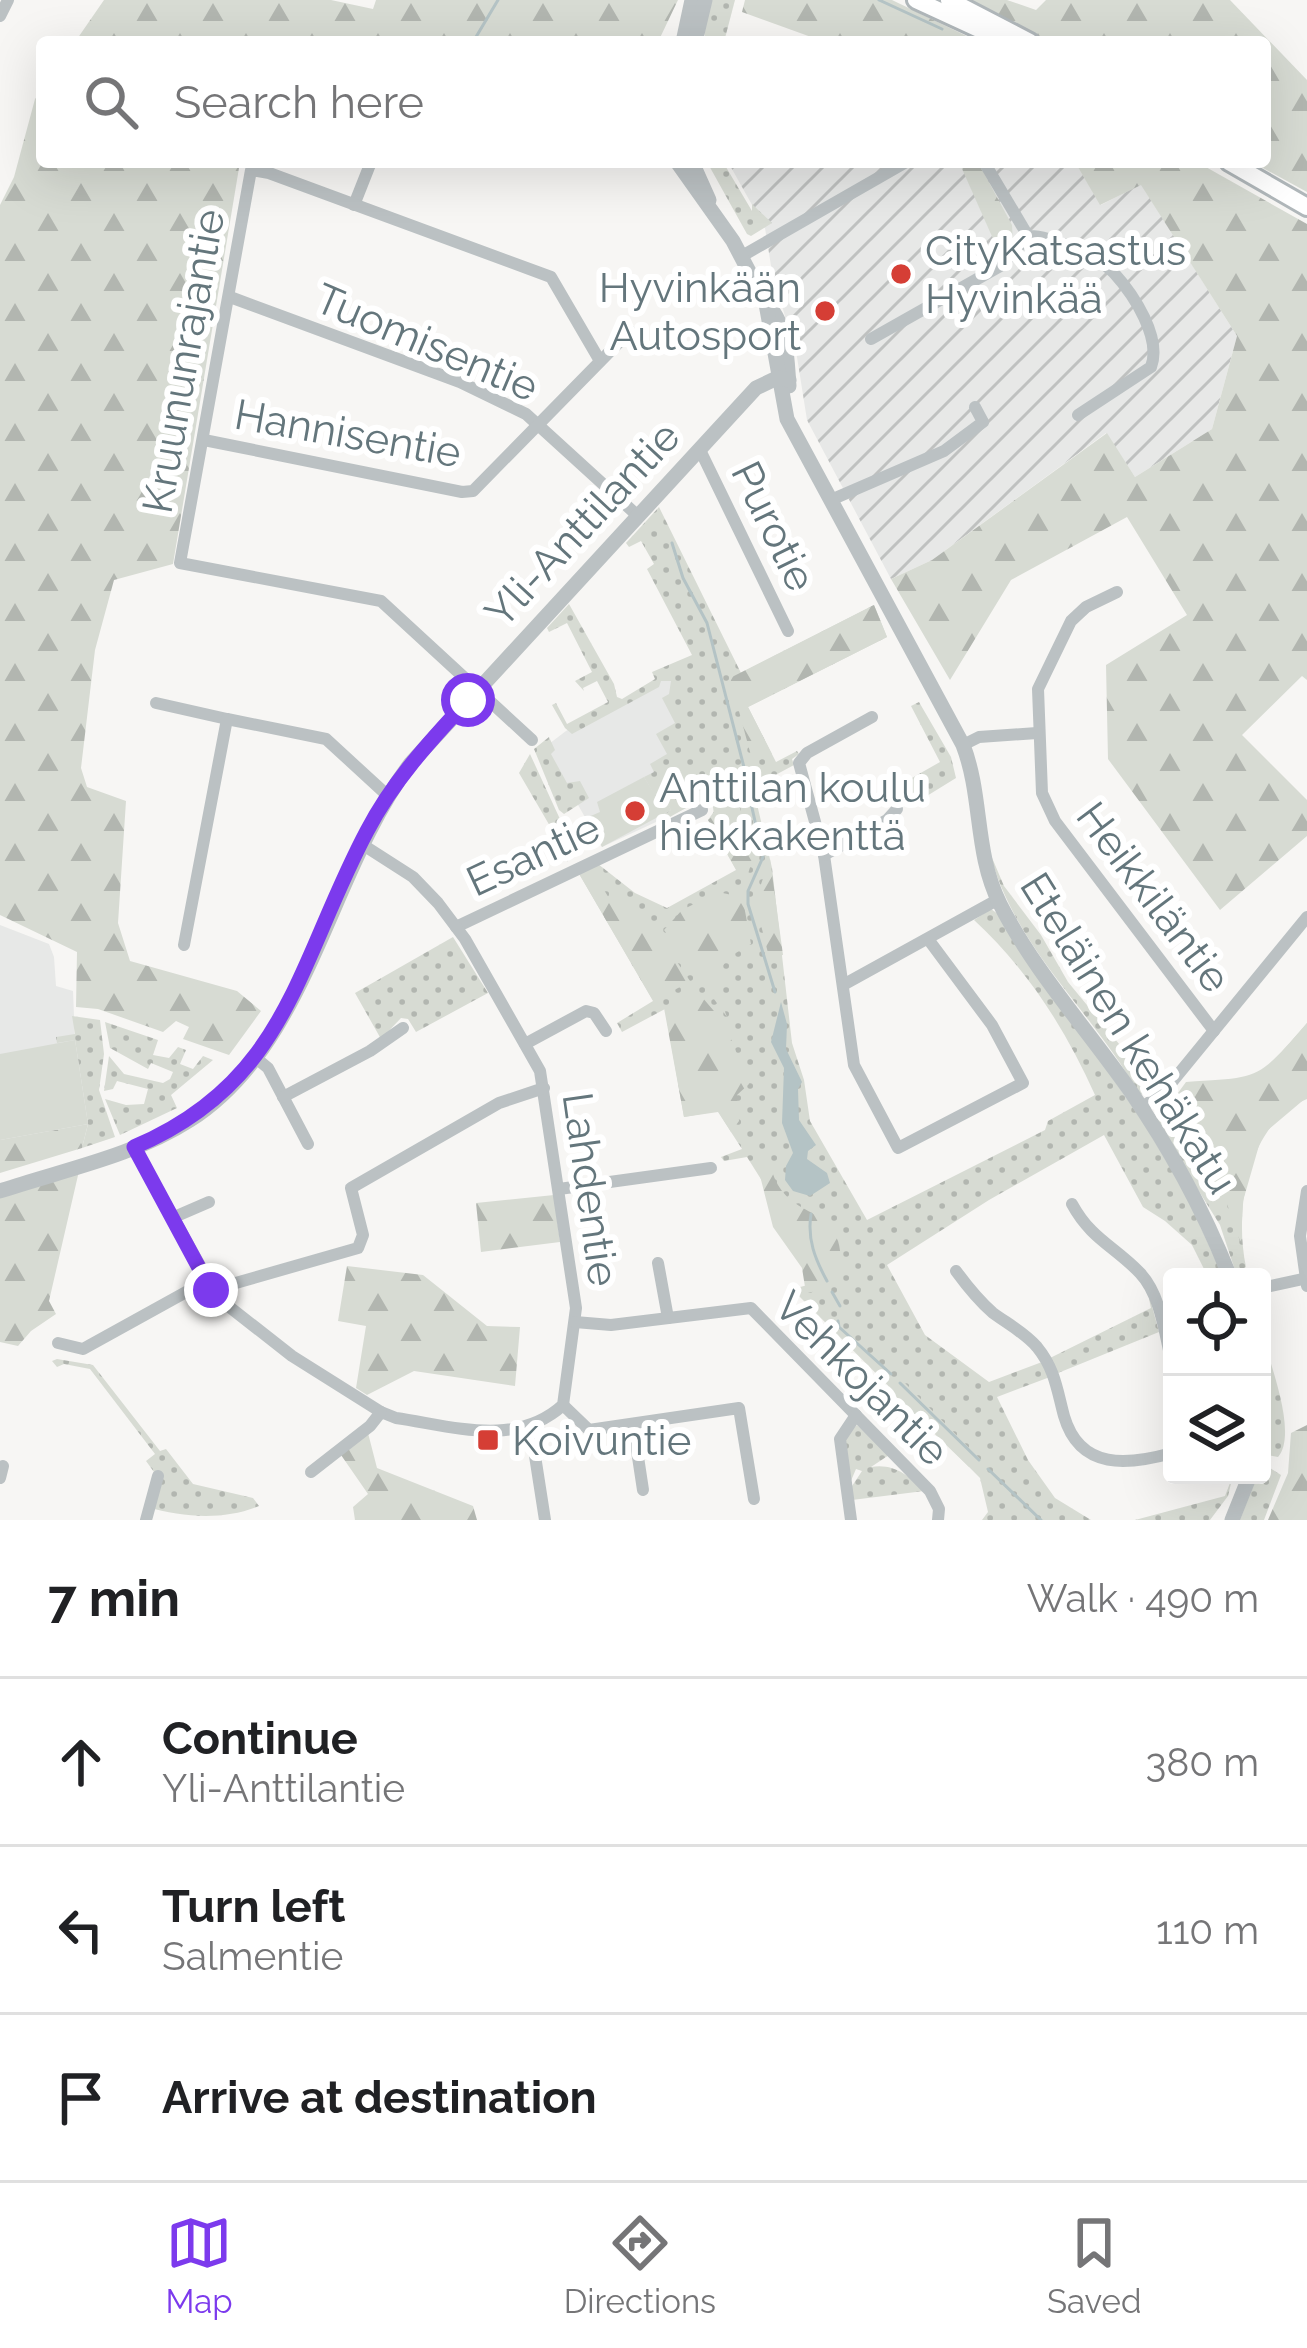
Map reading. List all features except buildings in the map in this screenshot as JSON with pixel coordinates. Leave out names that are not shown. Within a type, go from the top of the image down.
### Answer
[{"type":"main road","points":[[916,0],[994,36]]},
{"type":"main road","points":[[949,0],[1018,36]]},
{"type":"main road","points":[[1239,168],[1307,207]]},
{"type":"street","points":[[0,16],[8,0]]},
{"type":"street","points":[[684,36],[692,0]]},
{"type":"street","points":[[696,36],[705,0]]},
{"type":"street","points":[[369,168],[354,205],[551,277],[600,361]]},
{"type":"street","name":"Eteläinen kehäkatu","points":[[680,168],[712,208]]},
{"type":"street","name":"Eteläinen kehäkatu","points":[[695,168],[766,304],[787,419],[963,745],[977,788],[979,846],[998,900],[1187,1182],[1226,1268]]},
{"type":"street","points":[[742,256],[895,168]]},
{"type":"street","points":[[988,168],[1028,236]]},
{"type":"street","name":"Kruununrajantie","points":[[354,205],[250,170],[180,563],[380,601],[478,689]]},
{"type":"street","points":[[871,339],[1002,265],[1028,236],[1043,235],[1112,272],[1155,345],[1147,372],[1078,416]]},
{"type":"street","name":"Tuomisentie","points":[[230,298],[460,382],[539,423],[638,516]]},
{"type":"street","name":"Hannisentie","points":[[204,440],[462,492],[480,487],[631,331]]},
{"type":"street","name":"Yli-Anttilantie","points":[[0,1191],[134,1147],[203,1111],[256,1058],[286,1009],[360,843],[411,763],[760,384],[781,382]]},
{"type":"street","points":[[833,500],[944,452],[983,422],[975,406]]},
{"type":"street","name":"Purotie","points":[[700,450],[788,631]]},
{"type":"street","name":"Heikkiläntie","points":[[1117,592],[1086,607],[1071,621],[1037,689],[1042,793],[1047,810],[1214,1031]]},
{"type":"street","points":[[478,689],[532,740]]},
{"type":"street","points":[[156,704],[326,739],[387,795]]},
{"type":"street","points":[[872,717],[801,758],[824,855],[854,1065],[898,1148],[1023,1083],[992,1025],[928,939]]},
{"type":"street","points":[[184,945],[227,719]]},
{"type":"street","points":[[963,745],[980,737],[1036,734]]},
{"type":"street","points":[[824,855],[887,820],[897,809]]},
{"type":"street","name":"Esantie","points":[[457,927],[702,810]]},
{"type":"street","name":"Lahdentie","points":[[360,843],[412,877],[457,927],[525,1044],[544,1088],[575,1322],[564,1401]]},
{"type":"street","points":[[843,985],[998,900]]},
{"type":"street","points":[[1141,1108],[1163,1093],[1307,917]]},
{"type":"street","points":[[525,1044],[586,1011],[594,1012],[606,1031]]},
{"type":"street","points":[[283,1097],[403,1028]]},
{"type":"street","points":[[256,1058],[268,1068],[308,1144]]},
{"type":"street","points":[[58,1343],[83,1348],[208,1286],[358,1248],[362,1235],[351,1188],[499,1102],[544,1088]]},
{"type":"street","points":[[134,1147],[208,1286],[292,1356],[381,1412],[488,1432],[525,1427],[564,1401],[585,1429],[739,1408],[754,1499]]},
{"type":"street","points":[[560,1189],[711,1168]]},
{"type":"street","points":[[1271,1287],[1306,1281],[1300,1236],[1307,1191]]},
{"type":"street","points":[[172,1218],[209,1202]]},
{"type":"street","points":[[1072,1204],[1087,1230],[1147,1282],[1163,1326]]},
{"type":"street","points":[[658,1263],[668,1318]]},
{"type":"street","points":[[956,1271],[981,1302],[1024,1334],[1043,1356],[1059,1387],[1070,1430],[1082,1445],[1113,1462],[1163,1456]]},
{"type":"street","name":"Vehkojantie","points":[[575,1322],[610,1325],[751,1308],[930,1491],[939,1509],[938,1520]]},
{"type":"street","points":[[311,1472],[381,1412]]},
{"type":"street","points":[[851,1520],[840,1438],[856,1415]]},
{"type":"street","points":[[633,1424],[643,1490]]},
{"type":"street","points":[[525,1427],[533,1443],[544,1520]]},
{"type":"street","points":[[146,1520],[158,1476]]},
{"type":"street","points":[[1232,1520],[1246,1484]]},
{"type":"shaded area","points":[[731,168],[1079,168],[1101,205],[1141,184],[1237,336],[1212,429],[1135,477],[1106,433],[932,560],[891,579],[807,420],[797,357],[772,272],[765,228]]},
{"type":"shaded area","points":[[674,672],[736,785],[602,847],[545,747]]},
{"type":"shaded area","points":[[0,925],[49,944],[56,986],[73,991],[88,1124],[0,1140]]},
{"type":"shaded area","points":[[781,1002],[787,1024],[786,1049],[802,1082],[799,1120],[816,1145],[807,1159],[827,1173],[830,1183],[810,1196],[793,1191],[785,1180],[793,1153],[782,1123],[784,1068],[771,1042]]},
{"type":"green space","points":[[104,0],[331,0],[373,9],[376,0],[678,0],[661,36],[79,36]]},
{"type":"green space","points":[[710,0],[735,0],[726,36],[705,36]]},
{"type":"green space","points":[[745,0],[892,0],[967,36],[808,36],[742,12]]},
{"type":"green space","points":[[967,0],[1007,0],[1036,10],[1046,0],[1230,0],[1265,36],[1034,36]]},
{"type":"green space","points":[[1271,43],[1307,80],[1307,192],[1263,168],[1271,168]]},
{"type":"green space","points":[[35,99],[36,168],[239,168],[173,564],[114,580],[95,650],[81,768],[87,787],[126,801],[118,923],[130,961],[237,991],[261,1011],[229,1055],[183,1039],[189,1027],[176,1021],[163,1032],[98,1009],[76,1007],[77,952],[0,915],[0,205],[14,177]]},
{"type":"green space","points":[[710,168],[727,168],[752,211],[752,204],[772,223],[747,234]]},
{"type":"green space","points":[[962,168],[981,168],[1012,225],[1013,244],[1002,259]]},
{"type":"green space","points":[[1078,168],[1208,168],[1307,224],[1307,680],[1302,676],[1242,735],[1307,800],[1307,836],[1220,910],[1108,759],[1106,665],[1187,615],[1127,517],[1011,580],[950,680],[891,579],[932,560],[1107,433],[1135,477],[1212,429],[1237,336],[1141,185],[1100,205]]},
{"type":"green space","points":[[659,507],[741,673],[874,605],[887,637],[748,707],[776,762],[799,754],[792,759],[794,765],[753,787],[772,868],[792,1043],[810,1121],[867,1220],[1045,1130],[1048,1121],[1095,1095],[1043,1001],[974,920],[991,909],[1143,1122],[1186,1194],[1219,1268],[1204,1268],[1192,1245],[1143,1207],[1104,1135],[887,1265],[925,1335],[989,1382],[1042,1362],[1050,1377],[997,1397],[1028,1460],[1055,1498],[1091,1520],[982,1520],[988,1512],[980,1478],[792,1289],[816,1283],[807,1252],[747,1157],[724,1161],[721,1157],[742,1149],[718,1112],[684,1117],[665,1009],[622,1032],[617,1023],[653,1001],[578,872],[598,864],[635,893],[667,908],[736,870],[708,820],[715,810],[704,789],[681,800],[686,808],[668,818],[664,814],[671,810],[663,796],[657,799],[644,777],[654,772],[650,764],[667,754],[656,734],[675,723],[662,698],[669,694],[671,681],[661,681],[659,687],[572,734],[552,705],[556,703],[567,724],[608,702],[597,681],[584,691],[575,681],[592,672],[567,623],[549,632],[547,628],[569,604],[617,697],[622,699],[655,679],[652,672],[692,655],[647,569],[654,564],[641,541],[629,547],[626,543]]},
{"type":"green space","points":[[874,605],[887,637],[748,707],[772,754],[753,763],[730,678]]},
{"type":"green space","points":[[919,702],[951,757],[956,778],[909,807],[889,791],[940,762],[911,706]]},
{"type":"green space","points":[[549,737],[555,750],[551,754],[567,783],[580,781],[589,798],[564,814],[534,749]]},
{"type":"green space","points":[[530,754],[571,843],[567,862],[519,773]]},
{"type":"green space","name":"Anttilan koulu hiekkakenttä","points":[[644,777],[671,810],[602,847],[586,818],[600,812],[597,802]]},
{"type":"green space","points":[[736,795],[754,854],[748,874],[737,871],[708,820],[714,815],[713,807]]},
{"type":"green space","points":[[990,853],[1004,886],[1041,935],[1068,982],[1157,1090],[1151,1095],[1139,1094],[1036,949],[1001,887]]},
{"type":"green space","points":[[770,859],[783,955],[769,957],[755,901]]},
{"type":"green space","points":[[590,867],[612,903],[622,903],[656,931],[690,981],[654,1002],[578,872]]},
{"type":"green space","points":[[741,889],[751,944],[729,959],[720,973],[727,1017],[664,930],[682,910],[718,892],[732,895]]},
{"type":"green space","points":[[453,937],[488,993],[416,1032],[408,1019],[401,1018],[381,1039],[355,993]]},
{"type":"green space","points":[[696,990],[725,1024],[749,1084],[737,1095],[739,1121],[731,1132],[718,1111],[684,1117],[664,1008]]},
{"type":"green space","points":[[72,1016],[100,1020],[104,1054],[99,1090],[115,1137],[82,1148],[88,1124],[75,1040],[57,1043],[56,1037],[75,1034]]},
{"type":"green space","points":[[105,1022],[158,1040],[153,1055],[169,1058],[178,1047],[186,1050],[180,1064],[193,1069],[203,1056],[213,1060],[171,1095],[177,1108],[120,1135],[105,1099],[144,1104],[148,1089],[117,1081],[113,1089],[104,1091],[109,1056],[124,1074],[163,1083],[173,1072],[151,1063],[148,1069],[110,1048]]},
{"type":"green space","points":[[1307,1023],[1307,1099],[1270,1127],[1258,1148],[1244,1195],[1246,1267],[1234,1268],[1220,1225],[1152,1116],[1170,1107],[1187,1126],[1269,1067]]},
{"type":"green space","points":[[1307,1023],[1307,1097],[1262,1135],[1243,1201],[1241,1244],[1205,1141],[1175,1097],[1186,1082],[1256,1072]]},
{"type":"green space","points":[[75,1040],[88,1124],[0,1140],[0,1054]]},
{"type":"green space","points":[[88,1124],[82,1148],[0,1173],[0,1140]]},
{"type":"green space","points":[[757,1164],[770,1164],[784,1193],[831,1229],[839,1246],[840,1280],[806,1293],[802,1268],[773,1227]]},
{"type":"green space","points":[[79,1171],[49,1301],[56,1314],[18,1346],[0,1342],[0,1197]]},
{"type":"green space","points":[[554,1195],[560,1242],[481,1252],[476,1203]]},
{"type":"green space","points":[[347,1266],[423,1275],[487,1326],[520,1327],[515,1386],[414,1371],[367,1395],[356,1388],[366,1326],[338,1321]]},
{"type":"green space","points":[[1149,1299],[1159,1332],[1058,1373],[1050,1358],[1151,1308]]},
{"type":"green space","points":[[52,1361],[93,1365],[160,1451],[166,1449],[193,1484],[253,1498],[259,1506],[204,1516],[147,1507],[154,1472],[146,1461],[155,1454],[90,1369],[57,1367]]},
{"type":"green space","points":[[1271,1364],[1284,1416],[1278,1457],[1271,1456]]},
{"type":"green space","points":[[903,1381],[981,1460],[969,1467],[886,1387]]},
{"type":"green space","points":[[857,1425],[889,1455],[871,1467],[900,1472],[924,1491],[852,1500],[850,1489],[862,1471],[856,1469],[850,1483],[845,1435]]},
{"type":"green space","points":[[1307,1425],[1307,1520],[1268,1520],[1288,1473],[1291,1433]]},
{"type":"green space","points":[[368,1433],[377,1468],[473,1506],[477,1520],[355,1520],[353,1507],[368,1494],[341,1455]]},
{"type":"green space","points":[[1271,1469],[1281,1475],[1264,1520],[1239,1520],[1253,1484],[1271,1484]]},
{"type":"green space","points":[[1231,1484],[1228,1496],[1210,1520],[1135,1520],[1225,1496]]},
{"type":"waterway","points":[[477,36],[498,0]]},
{"type":"waterway","points":[[879,0],[942,29]]},
{"type":"waterway","points":[[672,543],[683,578],[707,623],[747,779]]},
{"type":"waterway","points":[[748,790],[763,857],[748,891],[748,904],[775,992]]},
{"type":"waterway","points":[[811,1214],[813,1249],[827,1281]]},
{"type":"waterway","points":[[832,1292],[840,1306]]},
{"type":"waterway","points":[[838,1321],[891,1374]]},
{"type":"waterway","points":[[900,1383],[979,1460]]},
{"type":"waterway","points":[[988,1469],[1041,1520]]},
{"type":"place","name":"CityKatsastus Hyvinkää","points":[[901,274]]},
{"type":"place","name":"Hyvinkään Autosport","points":[[825,311]]},
{"type":"place","name":"Anttilan koulu hiekkakenttä","points":[[635,811]]},
{"type":"place","name":"Koivuntie","points":[[488,1440]]},
{"type":"route","points":[[211,1290],[134,1147],[203,1111],[256,1058],[286,1009],[378,810],[411,763],[468,700]]}]
